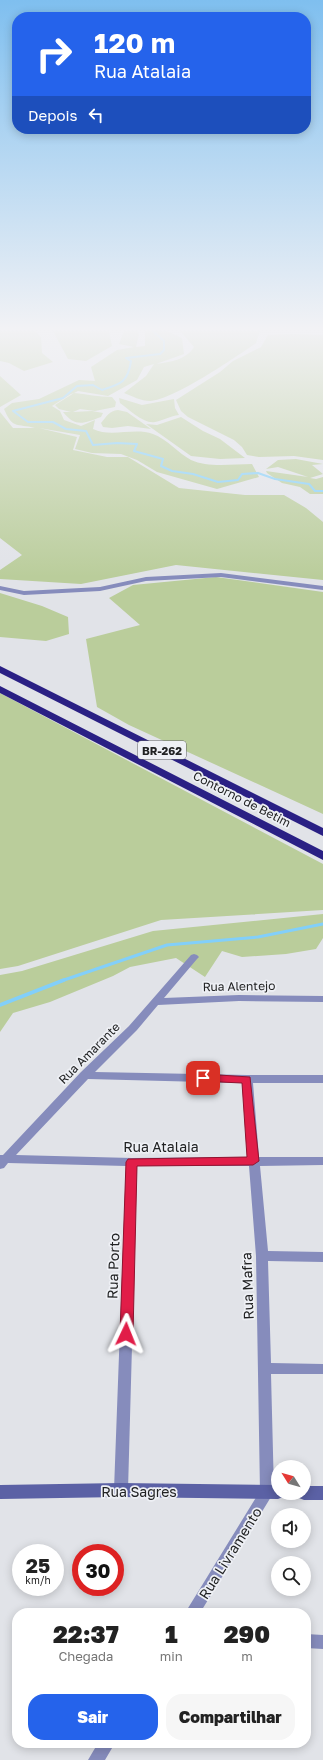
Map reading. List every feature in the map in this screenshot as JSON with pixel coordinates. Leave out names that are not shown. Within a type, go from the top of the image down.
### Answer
[{"type":"highway","name":"Contorno de Betim","points":[[0,669],[323,833]]},
{"type":"highway","name":"Contorno de Betim","points":[[0,689],[323,856]]},
{"type":"street","points":[[0,588],[24,592],[100,589],[146,579],[221,574],[323,588]]},
{"type":"street","name":"Rua Amarante","points":[[2,1161],[85,1075],[133,1028],[194,957]]},
{"type":"street","name":"Rua Alentejo","points":[[156,1002],[239,998],[323,999]]},
{"type":"street","points":[[85,1075],[247,1079],[323,1079]]},
{"type":"street","name":"Rua Mafra","points":[[247,1079],[262,1256],[264,1368],[271,1476]]},
{"type":"street","points":[[0,1174],[2,1161]]},
{"type":"street","name":"Rua Atalaia","points":[[2,1161],[323,1161]]},
{"type":"street","name":"Rua Porto","points":[[121,1490],[132,1162]]},
{"type":"street","points":[[262,1256],[323,1257]]},
{"type":"street","points":[[264,1368],[323,1369]]},
{"type":"street","name":"Rua Sagres","points":[[0,1492],[121,1490],[271,1492]]},
{"type":"street","points":[[311,1493],[323,1493]]},
{"type":"street","name":"Rua Livramento","points":[[195,1608],[271,1494]]},
{"type":"street","points":[[311,1642],[323,1642]]},
{"type":"street","points":[[96,1760],[104,1748]]},
{"type":"green space","points":[[0,413],[13,428],[35,428],[13,423],[6,413],[61,413],[64,420],[81,426],[95,420],[93,429],[100,432],[146,432],[153,434],[163,439],[191,460],[205,464],[252,464],[259,477],[217,489],[157,472],[137,460],[121,454],[92,453],[75,449],[80,435],[39,428],[77,437],[73,450],[107,457],[128,457],[179,488],[245,495],[284,495],[306,508],[323,522],[323,580],[176,565],[81,584],[0,579],[0,570],[22,555],[0,538]]},
{"type":"green space","points":[[64,413],[103,413],[101,417],[80,423],[68,417]]},
{"type":"green space","points":[[110,413],[129,413],[151,429],[128,426],[112,428],[103,427],[101,423]]},
{"type":"green space","points":[[133,413],[178,413],[179,415],[155,422],[146,421]]},
{"type":"green space","points":[[183,413],[323,413],[323,460],[294,456],[259,457],[247,455],[242,447],[234,440],[188,417]]},
{"type":"green space","points":[[181,417],[203,431],[220,439],[245,458],[220,459],[191,456],[146,424],[157,425]]},
{"type":"green space","points":[[296,459],[323,464],[312,465],[323,474],[310,478],[316,479],[323,477],[323,494],[310,494],[300,487],[282,483],[266,471],[308,477],[278,467],[266,469],[278,460]]},
{"type":"green space","points":[[216,577],[323,592],[323,814],[129,725],[97,707],[86,639],[140,625],[109,598],[133,585]]},
{"type":"green space","points":[[0,593],[42,606],[68,617],[69,634],[46,641],[0,637]]},
{"type":"green space","points":[[0,693],[323,864],[323,910],[161,920],[18,966],[0,969]]},
{"type":"green space","points":[[323,914],[323,938],[316,949],[286,954],[242,957],[222,951],[205,977],[176,958],[130,967],[113,976],[50,1002],[13,1013],[0,1032],[0,975],[22,971],[153,931]]},
{"type":"waterway","points":[[16,413],[28,422],[53,422],[66,429],[86,431],[93,445],[117,443],[137,444],[134,451],[163,459],[161,466],[172,471],[193,474],[218,482],[238,480],[242,474],[258,473],[275,479],[309,484],[315,491],[323,491]]},
{"type":"waterway","points":[[61,981],[167,945],[258,937],[323,924]]},
{"type":"waterway","points":[[0,1005],[64,980]]},
{"type":"route","points":[[126,1334],[132,1162],[253,1161],[247,1079],[203,1078]]}]
